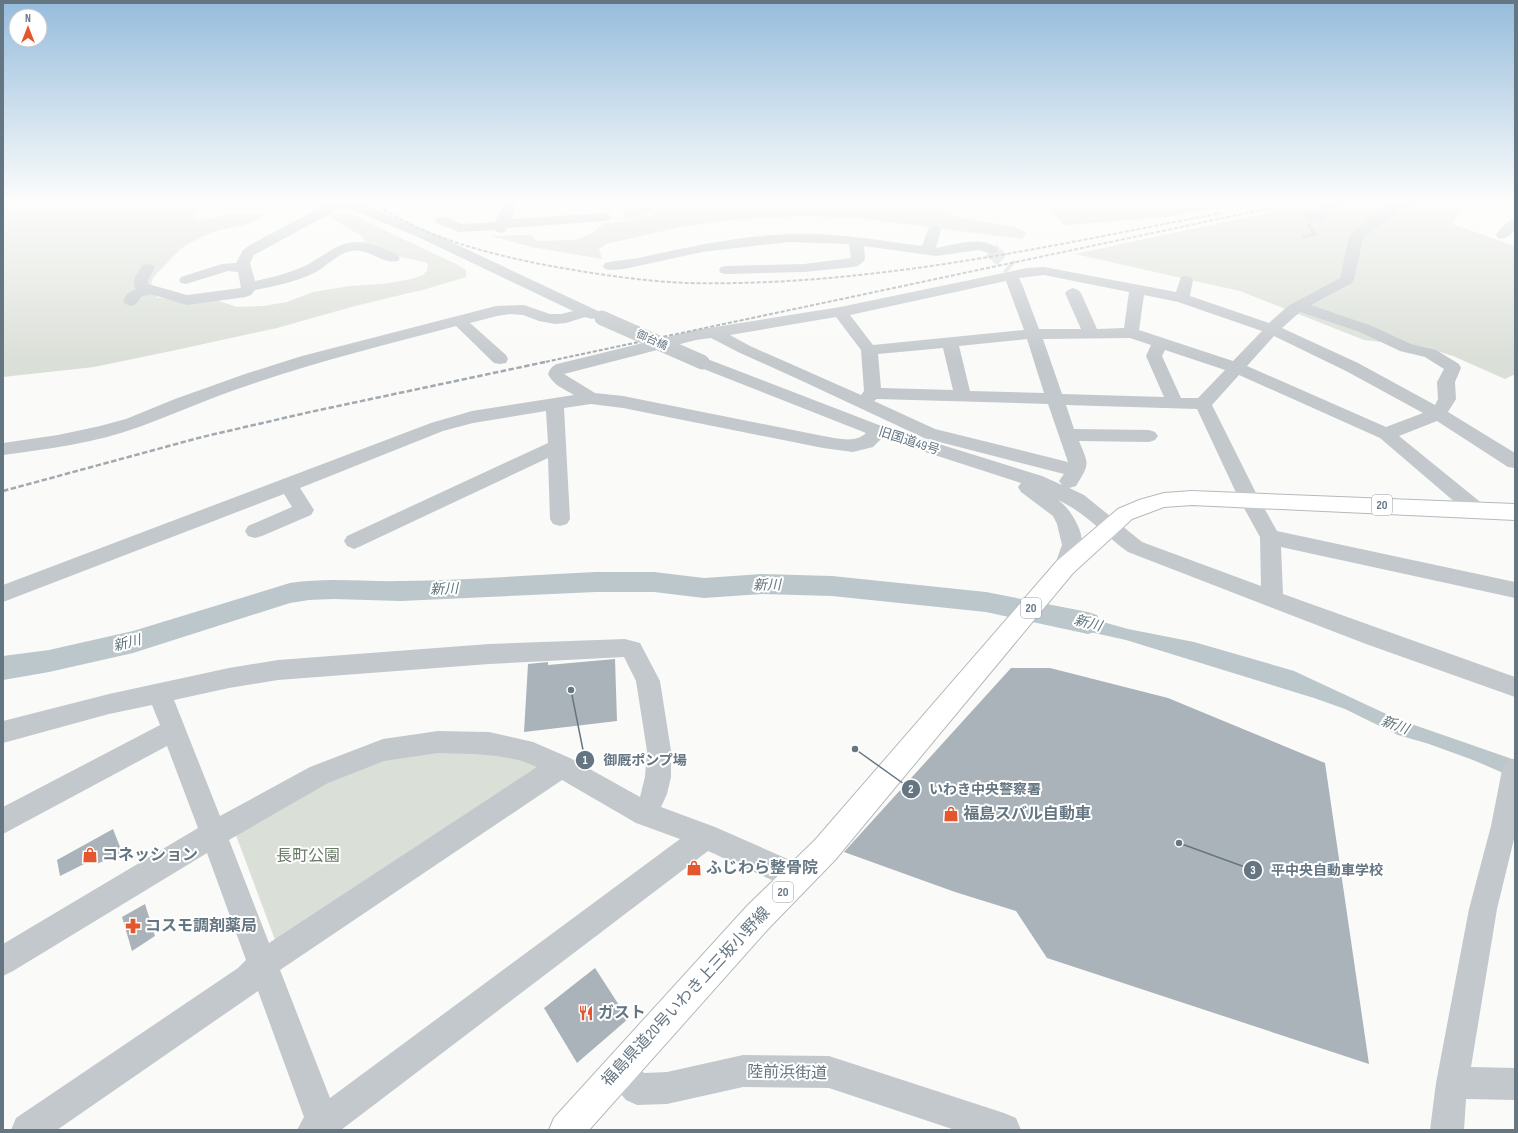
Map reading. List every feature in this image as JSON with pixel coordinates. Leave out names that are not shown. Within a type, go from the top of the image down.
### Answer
[{"type":"main road","name":"20","points":[[1065,567],[1125,514],[1146,505],[1164,500],[1192,498],[1249,499],[1515,512]]},
{"type":"main road","name":"福島県道20号いわき上三坂小野線","points":[[566,1130],[796,877],[825,850],[1065,567]]},
{"type":"street","points":[[186,280],[227,267],[246,256]]},
{"type":"street","points":[[148,268],[140,280],[141,286],[149,290],[187,300],[195,300],[246,292],[249,287],[273,276],[292,276],[304,266],[327,256]]},
{"type":"street","points":[[388,256],[393,258]]},
{"type":"street","points":[[470,256],[585,310]]},
{"type":"street","points":[[610,266],[624,265],[668,256]]},
{"type":"street","points":[[726,270],[798,269],[852,263],[858,260],[858,256]]},
{"type":"street","points":[[868,398],[963,396],[1203,404],[1272,329],[1293,309],[1347,280],[1352,256]]},
{"type":"street","points":[[243,259],[249,287]]},
{"type":"street","points":[[591,398],[558,378],[556,374],[558,370],[696,335],[840,312],[1013,273],[1044,271],[1182,298],[1272,329],[1352,367],[1438,414],[1515,462]]},
{"type":"street","points":[[1013,273],[1015,284],[1054,399],[1078,462],[1076,470],[1061,493]]},
{"type":"street","points":[[1182,298],[1186,280]]},
{"type":"street","points":[[1131,333],[1137,288]]},
{"type":"street","points":[[131,301],[132,297],[136,294],[149,290]]},
{"type":"street","points":[[1073,293],[1091,333]]},
{"type":"street","points":[[1298,306],[1366,330],[1406,348],[1430,353],[1452,368],[1446,382],[1447,399],[1438,414],[1386,434]]},
{"type":"street","points":[[3,449],[65,440],[132,423],[181,403],[251,378],[308,360],[458,320],[510,309],[523,310],[545,318],[562,318],[576,315],[585,310]]},
{"type":"street","name":"御台橋","points":[[585,310],[702,362]]},
{"type":"street","points":[[840,312],[869,350],[868,398]]},
{"type":"street","points":[[458,320],[500,359]]},
{"type":"street","points":[[714,333],[744,349],[868,398],[930,434],[1076,470]]},
{"type":"street","points":[[869,350],[1033,334],[1131,333],[1236,368],[1386,434],[1477,510]]},
{"type":"street","points":[[950,342],[963,396]]},
{"type":"street","points":[[1160,343],[1154,356],[1175,403]]},
{"type":"street","name":"旧国道49号","points":[[702,362],[878,431],[1035,481],[1077,500],[1111,526],[1135,547],[1272,597],[1374,637],[1515,687]]},
{"type":"street","points":[[3,594],[437,427],[472,417],[591,398],[623,402],[792,436],[853,446],[867,443],[878,431]]},
{"type":"street","points":[[555,404],[560,519]]},
{"type":"street","points":[[1203,404],[1270,544],[1272,597]]},
{"type":"street","points":[[1067,435],[1149,436]]},
{"type":"street","points":[[354,540],[557,446]]},
{"type":"street","points":[[1001,470],[1033,490],[1060,511],[1067,524],[1072,545],[1065,567]]},
{"type":"street","points":[[255,531],[304,510],[288,485]]},
{"type":"street","points":[[1270,544],[1515,590]]},
{"type":"street","points":[[1270,544],[1387,577],[1486,597],[1515,605]]},
{"type":"street","points":[[3,732],[109,704],[229,678],[278,670],[489,654],[625,648],[632,650],[648,681],[659,751],[658,777],[654,794],[645,814]]},
{"type":"street","points":[[160,694],[263,964],[319,1127],[706,836]]},
{"type":"street","points":[[3,822],[173,730]]},
{"type":"street","points":[[3,961],[213,834],[319,775],[383,750],[438,742],[489,742],[533,753],[561,766],[645,814],[706,836],[796,877]]},
{"type":"street","points":[[28,1130],[249,979],[263,964],[561,766]]},
{"type":"street","points":[[1447,1130],[1452,1083],[1482,909],[1509,829],[1515,770]]},
{"type":"street","name":"陸前浜街道","points":[[620,1069],[637,1089],[667,1088],[743,1071],[829,1072],[1004,1130]]},
{"type":"street","points":[[1452,1083],[1515,1084]]},
{"type":"green space","points":[[3,256],[173,256],[153,279],[151,286],[152,290],[158,298],[219,301],[237,307],[263,306],[287,302],[313,292],[412,279],[423,275],[427,271],[428,264],[424,262],[397,256],[439,256],[466,270],[466,277],[277,328],[94,367],[3,377]]},
{"type":"green space","points":[[584,256],[601,256],[602,259]]},
{"type":"green space","points":[[1083,256],[1515,256],[1515,376],[1513,375],[1505,379],[1453,356],[1424,347],[1364,340],[1240,291]]},
{"type":"green space","name":"長町公園","points":[[452,751],[512,755],[539,767],[277,945],[234,830],[293,797],[379,759]]},
{"type":"water","points":[[1061,607],[1078,615],[1128,629],[1194,642],[1294,671],[1397,719],[1515,760],[1515,778],[1473,760],[1429,744],[1398,735],[1345,709],[1314,698],[1126,640],[1049,623]]},
{"type":"building","points":[[615,659],[617,721],[524,732],[528,664],[548,662],[548,665]]},
{"type":"building","points":[[1011,668],[1050,668],[1168,698],[1325,763],[1369,1064],[1047,958],[1016,911],[955,892],[844,852]]},
{"type":"building","name":"コネッション","points":[[113,829],[122,852],[97,864],[94,859],[60,876],[57,860]]},
{"type":"building","name":"コスモ調剤薬局","points":[[145,904],[155,936],[132,951],[122,917]]},
{"type":"building","name":"ガスト","points":[[595,968],[628,1019],[577,1063],[544,1008]]},
{"type":"waterway","name":"新川","points":[[3,668],[49,661],[133,642],[290,593],[309,590],[333,589],[401,591],[596,582],[654,582],[704,588],[762,584],[832,586],[986,602],[1088,623]]},
{"type":"tunnel","points":[[998,256],[1011,268]]},
{"type":"railway","points":[[505,256],[540,264],[595,273],[687,283],[755,283],[822,279],[889,272],[993,256]]},
{"type":"railway","points":[[540,363],[1045,256]]},
{"type":"railway","points":[[3,491],[202,437],[310,412],[545,362]]},
{"type":"place","name":"御厩ポンプ場","points":[[571,690]]},
{"type":"place","name":"いわき中央警察署","points":[[855,749]]},
{"type":"place","name":"福島スバル自動車","points":[[951,814]]},
{"type":"place","name":"平中央自動車学校","points":[[1179,843]]},
{"type":"place","name":"コネッション","points":[[90,855]]},
{"type":"place","name":"ふじわら整骨院","points":[[694,868]]},
{"type":"place","name":"コスモ調剤薬局","points":[[133,926]]},
{"type":"place","name":"ガスト","points":[[586,1013]]}]
